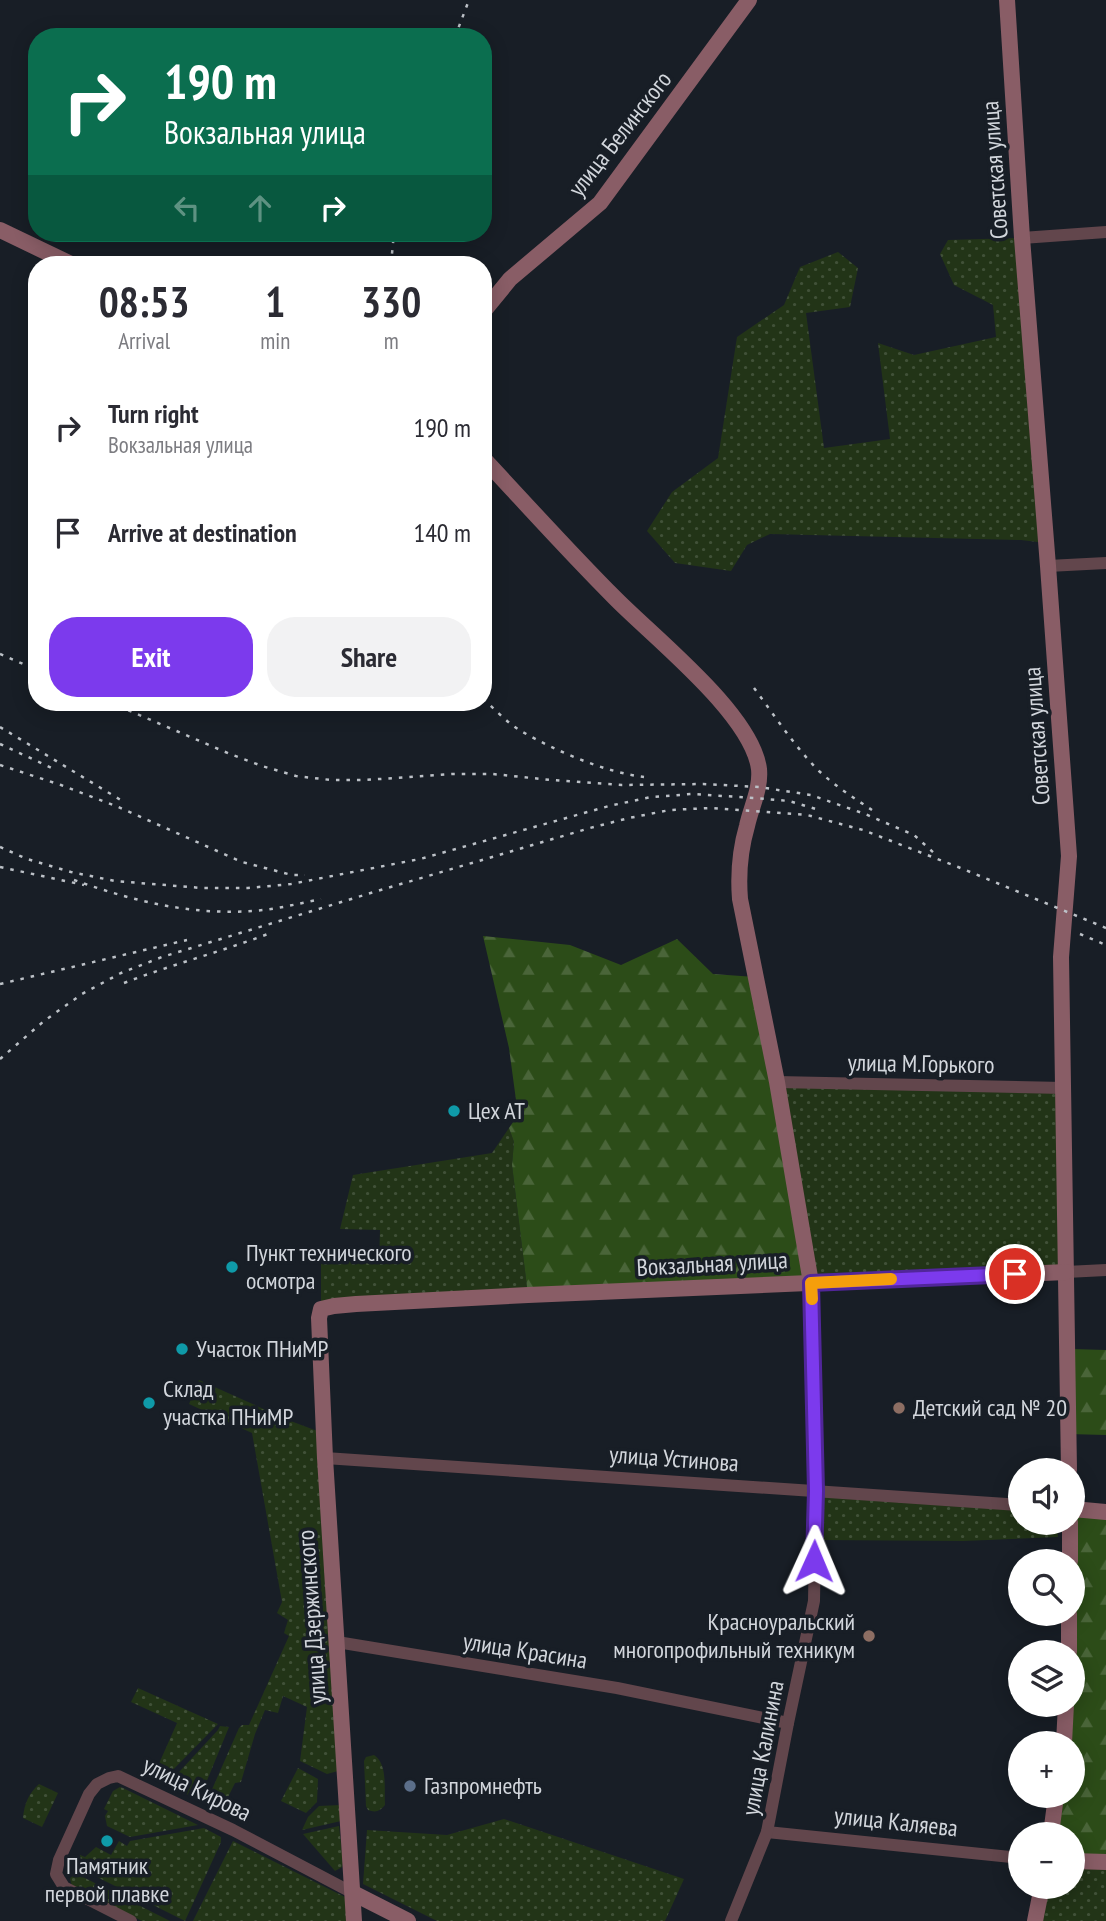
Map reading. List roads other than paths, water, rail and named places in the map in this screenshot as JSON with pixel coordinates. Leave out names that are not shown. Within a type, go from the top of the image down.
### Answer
[{"type":"street","name":"улица Белинского","points":[[492,301],[510,279],[600,203],[749,0]]},
{"type":"street","name":"Советская улица","points":[[1007,0],[1022,239],[1069,856],[1061,957],[1069,1458]]},
{"type":"street","points":[[0,230],[54,256]]},
{"type":"street","points":[[1022,239],[1106,232]]},
{"type":"street","points":[[492,468],[613,597],[709,688],[750,743],[759,770],[759,787],[746,829],[739,885],[777,1082],[811,1283]]},
{"type":"street","points":[[1048,566],[1106,563]]},
{"type":"street","name":"улица М.Горького","points":[[777,1082],[1064,1088]]},
{"type":"street","name":"Вокзальная улица","points":[[321,1310],[356,1304],[1106,1270]]},
{"type":"street","name":"улица Калинина","points":[[732,1921],[768,1832],[814,1601],[816,1491],[811,1283]]},
{"type":"street","name":"улица Дзержинского","points":[[321,1310],[319,1318],[325,1458],[354,1921]]},
{"type":"street","name":"улица Устинова","points":[[325,1458],[1008,1504]]},
{"type":"street","points":[[1085,1510],[1106,1512]]},
{"type":"street","name":"улица Красина","points":[[337,1642],[617,1688],[788,1723]]},
{"type":"street","name":"улица Кирова","points":[[131,1921],[64,1887],[56,1874],[59,1860],[89,1794],[97,1784],[118,1776],[233,1830],[408,1921]]},
{"type":"street","name":"улица Каляева","points":[[768,1832],[1008,1857]]},
{"type":"street","points":[[1085,1861],[1106,1862]]},
{"type":"street","points":[[1035,1921],[1039,1899]]},
{"type":"railway","points":[[458,28],[469,0]]},
{"type":"railway","points":[[392,256],[393,242]]},
{"type":"railway","points":[[0,654],[28,666]]},
{"type":"railway","points":[[754,688],[819,771],[872,810]]},
{"type":"railway","points":[[492,707],[516,728],[549,746],[597,766],[644,777]]},
{"type":"railway","points":[[130,711],[230,754],[296,776],[365,780],[493,774],[622,785],[703,784],[759,787],[811,795],[914,835],[934,853]]},
{"type":"railway","points":[[0,727],[124,802]]},
{"type":"railway","points":[[0,744],[54,769]]},
{"type":"railway","points":[[0,765],[116,806],[242,862],[292,875],[305,875]]},
{"type":"railway","points":[[0,847],[27,859],[115,881],[202,888],[248,888],[291,884],[420,859],[609,806],[651,797],[692,794],[755,798],[789,801],[819,810]]},
{"type":"railway","points":[[0,1059],[44,1021],[82,994],[121,973],[162,957],[590,828],[670,810],[711,808],[807,815],[863,830],[1106,928]]},
{"type":"railway","points":[[0,867],[84,885]]},
{"type":"railway","points":[[74,880],[143,901],[214,911],[263,910],[321,899]]},
{"type":"railway","points":[[124,983],[273,932]]},
{"type":"railway","points":[[1080,934],[1106,945]]},
{"type":"railway","points":[[0,984],[187,940]]},
{"type":"place","name":"Цех АТ","points":[[454,1111]]},
{"type":"place","name":"Пункт технического осмотра","points":[[232,1267]]},
{"type":"place","name":"Участок ПНиМР","points":[[182,1349]]},
{"type":"place","name":"Склад участка ПНиМР","points":[[149,1403]]},
{"type":"place","name":"Детский сад № 20","points":[[899,1408]]},
{"type":"place","name":"Красноуральский многопрофильный техникум","points":[[869,1636]]},
{"type":"place","name":"Газпромнефть","points":[[410,1786]]},
{"type":"place","name":"Памятник первой плавке","points":[[107,1841]]}]
